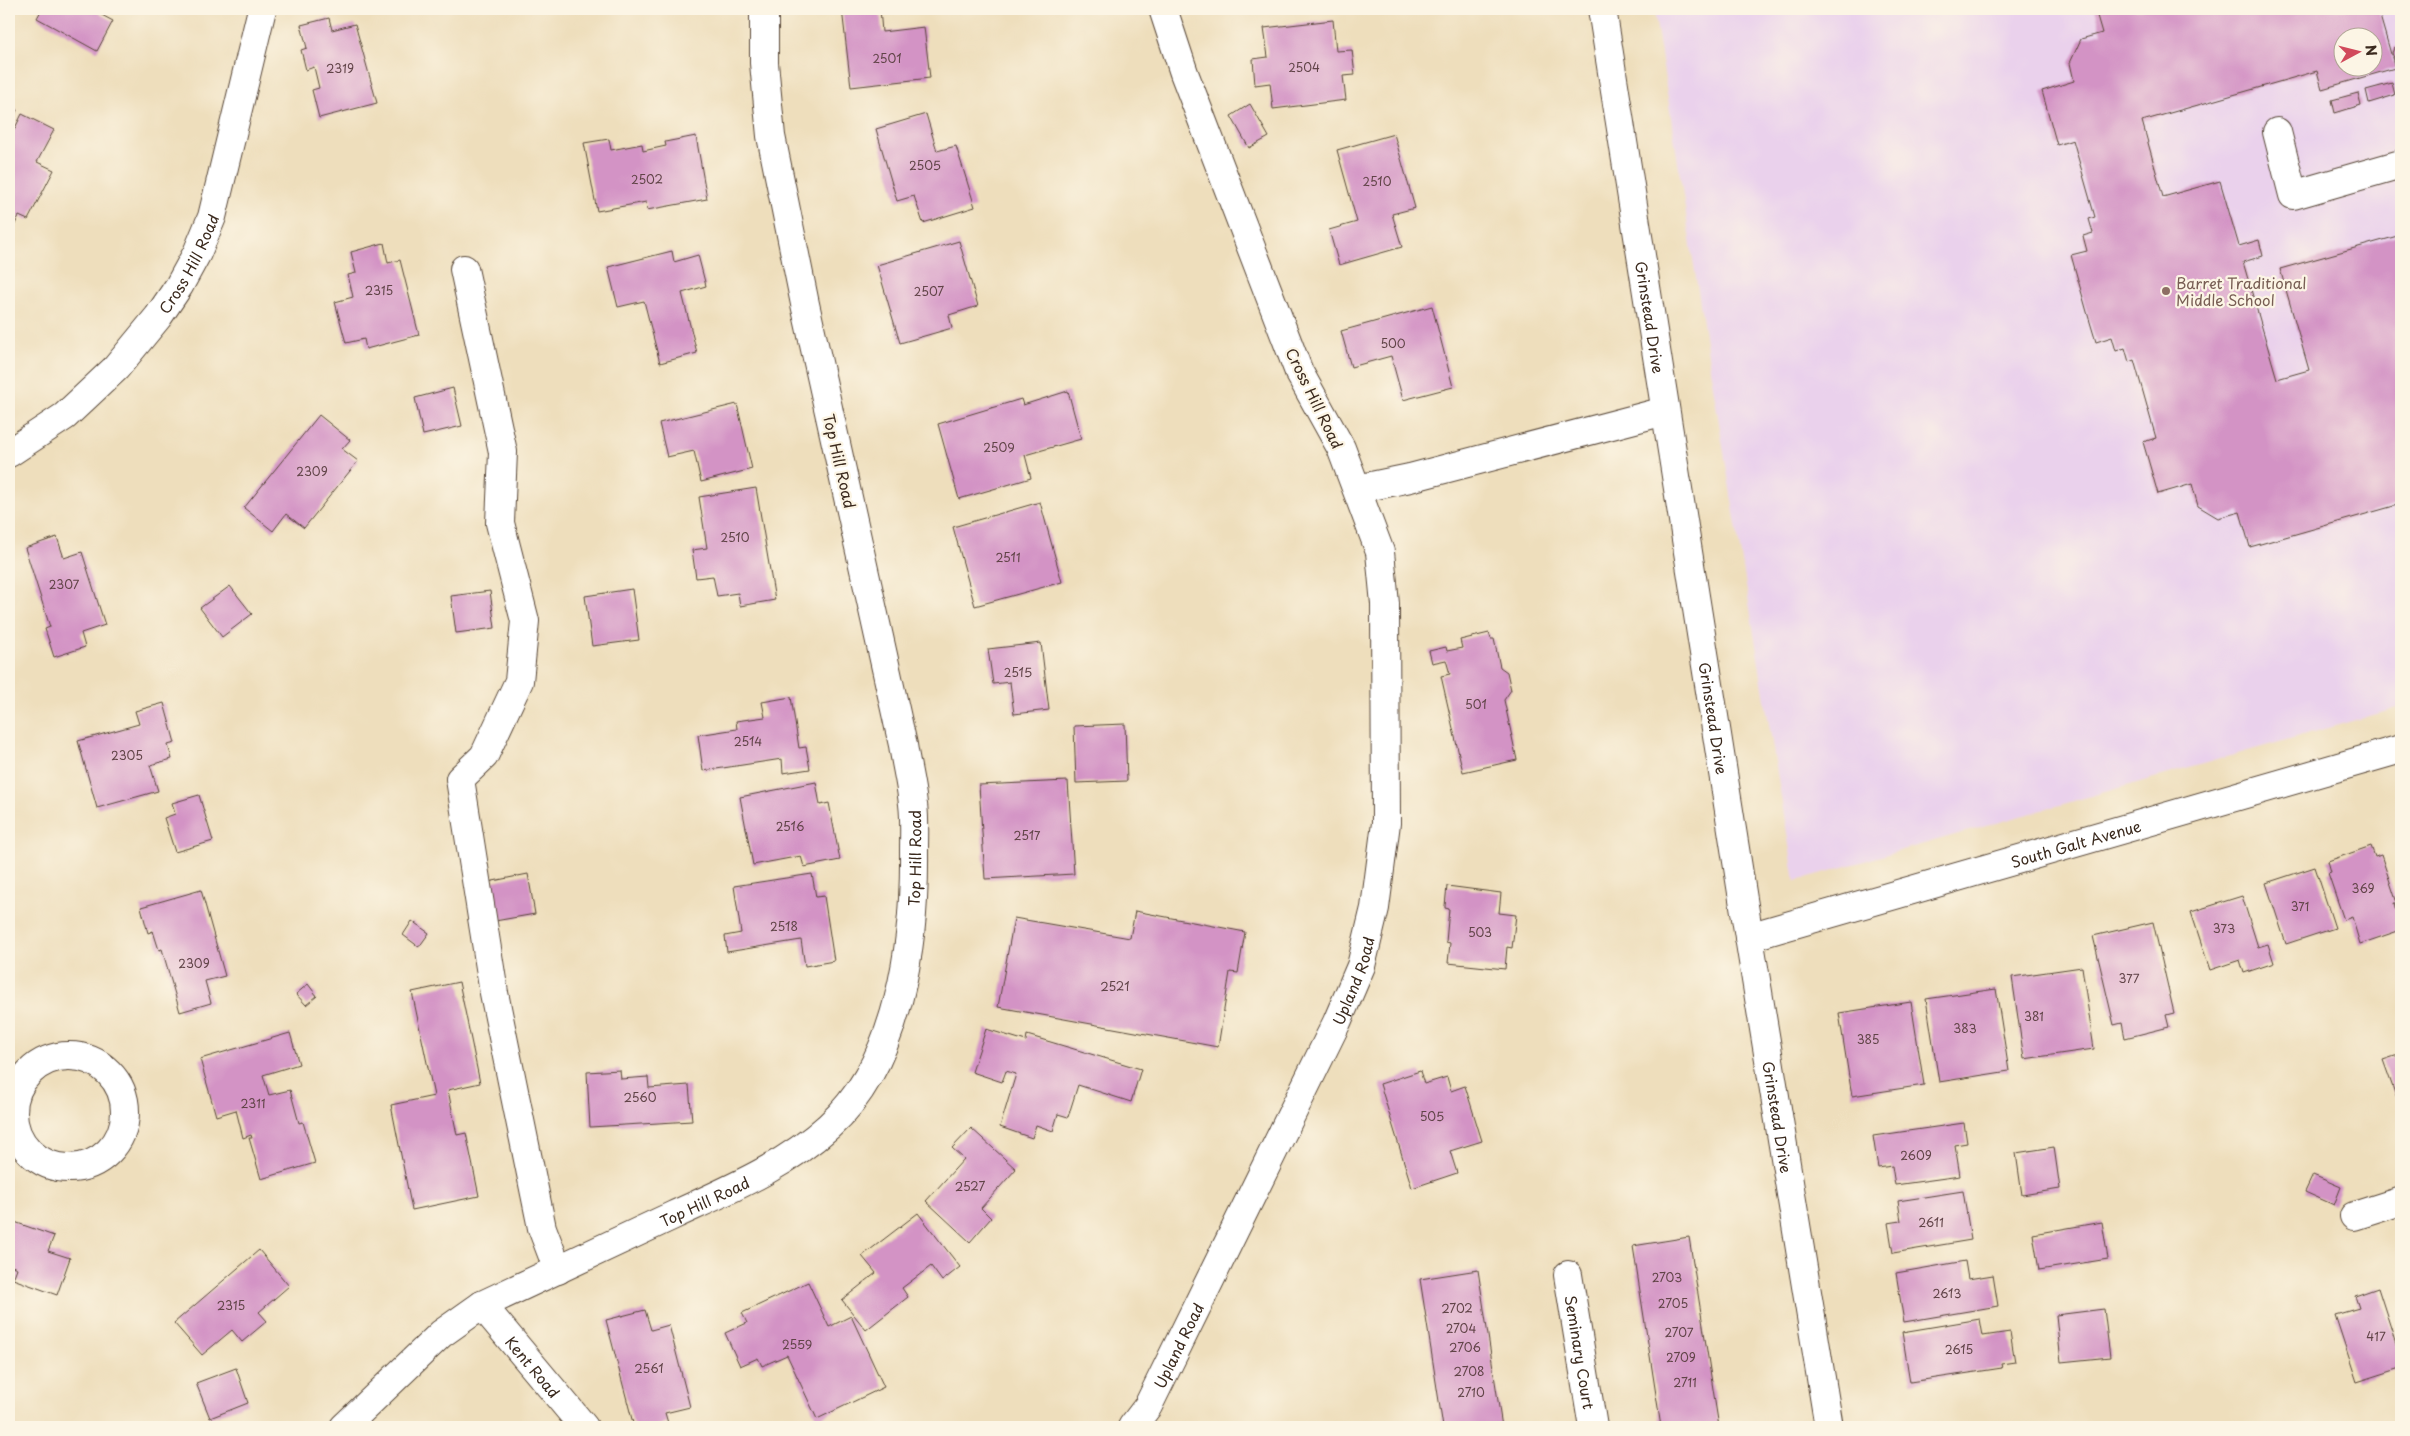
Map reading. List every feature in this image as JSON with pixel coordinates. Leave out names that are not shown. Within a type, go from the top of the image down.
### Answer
[{"type":"street","name":"Cross Hill Road","points":[[9,453],[65,416],[116,368],[158,317],[179,286],[197,253],[212,217],[262,9]]},
{"type":"street","name":"Top Hill Road","points":[[344,1427],[441,1334],[482,1305],[757,1176],[805,1147],[831,1125],[853,1099],[882,1047],[897,1006],[906,968],[914,900],[913,806],[903,745],[805,304],[771,136],[764,63],[764,9]]},
{"type":"street","name":"Cross Hill Road","points":[[1163,9],[1184,73],[1299,372],[1341,448],[1357,489]]},
{"type":"street","name":"Grinstead Drive","points":[[1602,9],[1829,1427]]},
{"type":"street","points":[[2276,132],[2293,195],[2401,164]]},
{"type":"street","points":[[464,269],[503,452],[500,523],[525,621],[520,681],[484,756],[460,779],[494,993],[542,1228],[558,1270]]},
{"type":"street","points":[[1357,489],[1410,478],[1665,411]]},
{"type":"street","name":"Upland Road","points":[[1132,1427],[1148,1406],[1337,1022],[1361,966],[1376,908],[1386,823],[1385,604],[1380,552],[1357,489]]},
{"type":"street","name":"South Galt Avenue","points":[[1749,936],[2401,749]]},
{"type":"street","points":[[69,1055],[88,1058],[104,1068],[117,1082],[124,1100],[125,1120],[119,1138],[107,1153],[92,1163],[66,1167],[41,1160],[28,1149],[18,1134],[14,1117],[15,1077],[50,1058],[69,1055]]},
{"type":"street","points":[[2354,1216],[2401,1201]]},
{"type":"street","name":"Seminary Court","points":[[1568,1275],[1593,1427]]},
{"type":"street","name":"Kent Road","points":[[482,1305],[584,1427]]},
{"type":"shaded area","points":[[1654,9],[2401,9],[2401,707],[1795,881],[1711,374]]},
{"type":"building","points":[[42,9],[101,9],[98,13],[113,21],[97,51],[37,18]]},
{"type":"building","points":[[842,9],[880,9],[882,32],[924,27],[930,78],[851,87]]},
{"type":"building","name":"Barret Traditional Middle School","points":[[2095,9],[2378,9],[2395,68],[2382,72],[2382,28],[2332,28],[2332,78],[2360,78],[2322,89],[2317,71],[2142,121],[2163,197],[2220,181],[2239,246],[2259,240],[2263,256],[2243,262],[2277,379],[2309,370],[2280,269],[2401,235],[2401,504],[2250,547],[2240,512],[2218,518],[2198,506],[2192,484],[2158,494],[2143,442],[2156,438],[2134,360],[2129,362],[2125,348],[2116,351],[2112,337],[2096,342],[2087,312],[2071,255],[2087,251],[2083,236],[2093,233],[2089,219],[2095,217],[2073,140],[2057,145],[2042,91],[2074,81],[2070,63],[2081,39],[2102,33]]},
{"type":"building","points":[[329,18],[332,30],[355,24],[377,103],[319,118],[312,90],[319,88],[314,67],[306,70],[301,50],[307,48],[301,25]]},
{"type":"building","points":[[1333,20],[1336,51],[1352,50],[1355,75],[1343,76],[1346,100],[1273,109],[1270,83],[1255,85],[1253,59],[1268,57],[1264,28]]},
{"type":"building","points":[[2401,45],[2400,61],[2394,58],[2392,53],[2394,48]]},
{"type":"building","points":[[2392,83],[2395,95],[2369,103],[2366,90]]},
{"type":"building","points":[[2358,93],[2361,105],[2335,113],[2332,100]]},
{"type":"building","points":[[1250,104],[1269,137],[1249,148],[1231,116]]},
{"type":"building","points":[[9,106],[17,110],[9,125]]},
{"type":"building","points":[[22,114],[54,130],[37,162],[54,170],[28,220],[19,216],[9,236],[9,140]]},
{"type":"building","points":[[926,114],[937,151],[956,146],[975,207],[923,223],[914,196],[897,201],[876,129]]},
{"type":"building","points":[[1394,134],[1415,208],[1392,214],[1402,247],[1339,265],[1329,230],[1357,222],[1337,150]]},
{"type":"building","points":[[696,136],[707,199],[647,210],[646,202],[597,211],[584,143],[609,139],[611,150],[642,144],[643,151],[666,146],[665,142]]},
{"type":"building","points":[[959,241],[978,306],[949,315],[952,328],[900,343],[877,265]]},
{"type":"building","points":[[384,243],[388,263],[400,260],[419,335],[366,349],[364,339],[346,343],[335,302],[353,297],[348,275],[356,273],[351,252]]},
{"type":"building","points":[[672,251],[674,262],[698,255],[706,286],[682,293],[697,353],[660,363],[644,301],[618,307],[608,267]]},
{"type":"building","points":[[1432,306],[1453,387],[1403,400],[1391,356],[1351,367],[1341,331]]},
{"type":"building","points":[[453,388],[462,426],[423,435],[415,398]]},
{"type":"building","points":[[1068,391],[1081,439],[1025,455],[1031,478],[959,499],[938,424],[1021,399],[1023,405]]},
{"type":"building","points":[[737,404],[752,469],[701,482],[694,451],[667,457],[659,423]]},
{"type":"building","points":[[319,415],[350,440],[342,449],[358,461],[304,528],[286,514],[273,531],[244,508]]},
{"type":"building","points":[[756,488],[775,600],[740,606],[738,593],[717,596],[713,576],[696,578],[692,550],[707,548],[699,497]]},
{"type":"building","points":[[1040,502],[1062,582],[975,606],[953,527]]},
{"type":"building","points":[[57,537],[64,558],[82,552],[105,625],[81,633],[85,647],[54,657],[45,629],[50,627],[25,548]]},
{"type":"building","points":[[230,586],[252,614],[222,637],[200,608]]},
{"type":"building","points":[[632,589],[639,640],[592,646],[585,596]]},
{"type":"building","points":[[490,591],[495,628],[456,633],[451,596]]},
{"type":"building","points":[[1489,633],[1491,639],[1494,639],[1500,667],[1507,672],[1511,690],[1504,700],[1517,760],[1463,772],[1441,676],[1450,674],[1446,660],[1432,663],[1429,651],[1446,647],[1447,651],[1462,648],[1460,640]]},
{"type":"building","points":[[1041,643],[1049,710],[1014,714],[1010,682],[993,684],[988,649]]},
{"type":"building","points":[[791,697],[799,748],[806,747],[810,769],[783,773],[782,759],[703,771],[698,735],[737,729],[736,721],[765,717],[762,702]]},
{"type":"building","points":[[164,703],[175,743],[168,745],[172,759],[150,765],[158,791],[97,808],[78,741],[139,724],[135,711]]},
{"type":"building","points":[[1125,724],[1127,781],[1076,783],[1074,726]]},
{"type":"building","points":[[1068,781],[1074,874],[985,879],[979,785]]},
{"type":"building","points":[[816,782],[820,805],[829,803],[840,860],[804,867],[801,856],[753,865],[740,797]]},
{"type":"building","points":[[199,795],[213,841],[175,852],[164,818],[175,814],[172,803]]},
{"type":"building","points":[[2371,846],[2375,857],[2381,855],[2397,903],[2394,903],[2401,930],[2360,944],[2352,917],[2344,920],[2328,873],[2331,872],[2328,861]]},
{"type":"building","points":[[2315,867],[2335,928],[2286,944],[2266,883]]},
{"type":"building","points":[[528,874],[535,914],[495,921],[488,882]]},
{"type":"building","points":[[812,874],[816,897],[824,896],[834,961],[805,966],[801,940],[727,952],[725,936],[741,933],[734,886]]},
{"type":"building","points":[[1447,886],[1501,893],[1499,913],[1516,915],[1512,948],[1507,947],[1505,969],[1448,963],[1450,943],[1446,942],[1449,909],[1445,908]]},
{"type":"building","points":[[201,890],[225,976],[205,981],[211,1003],[180,1012],[162,949],[159,950],[153,931],[148,933],[141,907]]},
{"type":"building","points":[[2242,896],[2258,947],[2268,944],[2274,963],[2244,973],[2240,960],[2210,970],[2191,912]]},
{"type":"building","points":[[1135,911],[1245,932],[1238,973],[1230,972],[1218,1047],[998,1007],[1014,918],[1130,938]]},
{"type":"building","points":[[412,921],[429,933],[419,947],[403,935]]},
{"type":"building","points":[[2153,922],[2174,1013],[2166,1015],[2169,1027],[2125,1038],[2122,1023],[2114,1025],[2093,936]]},
{"type":"building","points":[[2082,967],[2094,1049],[2024,1059],[2012,977]]},
{"type":"building","points":[[459,982],[480,1083],[448,1090],[457,1135],[466,1133],[479,1196],[412,1210],[391,1105],[434,1096],[412,992]]},
{"type":"building","points":[[308,984],[317,996],[306,1005],[296,994]]},
{"type":"building","points":[[1996,989],[2009,1071],[1939,1082],[1926,999]]},
{"type":"building","points":[[1911,1002],[1924,1085],[1852,1096],[1839,1013]]},
{"type":"building","points":[[986,1029],[1026,1041],[1027,1035],[1141,1069],[1131,1102],[1078,1085],[1068,1117],[1058,1114],[1053,1131],[1036,1125],[1032,1138],[1000,1127],[1016,1074],[1006,1071],[1002,1082],[972,1072]]},
{"type":"building","points":[[290,1033],[299,1064],[263,1075],[269,1095],[290,1090],[299,1123],[303,1122],[315,1163],[261,1179],[249,1138],[252,1138],[251,1135],[243,1138],[236,1110],[216,1116],[200,1059]]},
{"type":"building","points":[[2401,1054],[2401,1110],[2383,1060]]},
{"type":"building","points":[[620,1070],[621,1079],[648,1077],[649,1088],[689,1085],[692,1121],[590,1127],[587,1072]]},
{"type":"building","points":[[1420,1071],[1424,1084],[1447,1077],[1451,1091],[1465,1086],[1482,1141],[1450,1151],[1457,1173],[1412,1188],[1380,1084]]},
{"type":"building","points":[[1964,1123],[1967,1143],[1955,1145],[1960,1176],[1895,1185],[1892,1166],[1878,1168],[1873,1136]]},
{"type":"building","points":[[971,1128],[1016,1169],[981,1208],[991,1218],[970,1242],[926,1201],[964,1159],[952,1148]]},
{"type":"building","points":[[2054,1147],[2060,1189],[2022,1195],[2016,1153]]},
{"type":"building","points":[[2313,1175],[2341,1187],[2334,1205],[2305,1192]]},
{"type":"building","points":[[1963,1191],[1971,1240],[1893,1253],[1888,1223],[1901,1221],[1898,1201]]},
{"type":"building","points":[[918,1213],[960,1267],[942,1281],[931,1266],[902,1288],[908,1297],[866,1330],[842,1300],[876,1273],[862,1256]]},
{"type":"building","points":[[9,1220],[54,1236],[48,1251],[70,1258],[57,1295],[13,1279],[17,1268],[9,1265]]},
{"type":"building","points":[[2102,1222],[2108,1259],[2039,1270],[2033,1234]]},
{"type":"building","points":[[1689,1237],[1719,1427],[1661,1427],[1633,1246]]},
{"type":"building","points":[[259,1250],[289,1286],[259,1312],[267,1321],[242,1342],[232,1330],[202,1355],[174,1323]]},
{"type":"building","points":[[1965,1261],[1968,1279],[1993,1275],[1998,1306],[1904,1322],[1896,1273]]},
{"type":"building","points":[[1478,1270],[1502,1427],[1443,1427],[1420,1279]]},
{"type":"building","points":[[808,1282],[829,1327],[851,1316],[884,1387],[817,1419],[787,1355],[762,1366],[758,1358],[740,1366],[725,1333],[747,1323],[742,1313]]},
{"type":"building","points":[[2378,1288],[2401,1359],[2401,1368],[2357,1382],[2335,1315],[2359,1308],[2355,1296]]},
{"type":"building","points":[[2104,1309],[2110,1357],[2061,1362],[2056,1315]]},
{"type":"building","points":[[645,1310],[651,1330],[669,1325],[690,1407],[665,1413],[668,1423],[651,1427],[634,1427],[606,1320]]},
{"type":"building","points":[[1980,1319],[1983,1336],[2010,1332],[2015,1362],[2001,1364],[2002,1368],[1910,1382],[1902,1332]]},
{"type":"building","points":[[236,1368],[248,1403],[210,1418],[196,1383]]},
{"type":"place","name":"Barret Traditional Middle School","points":[[2166,291]]}]
